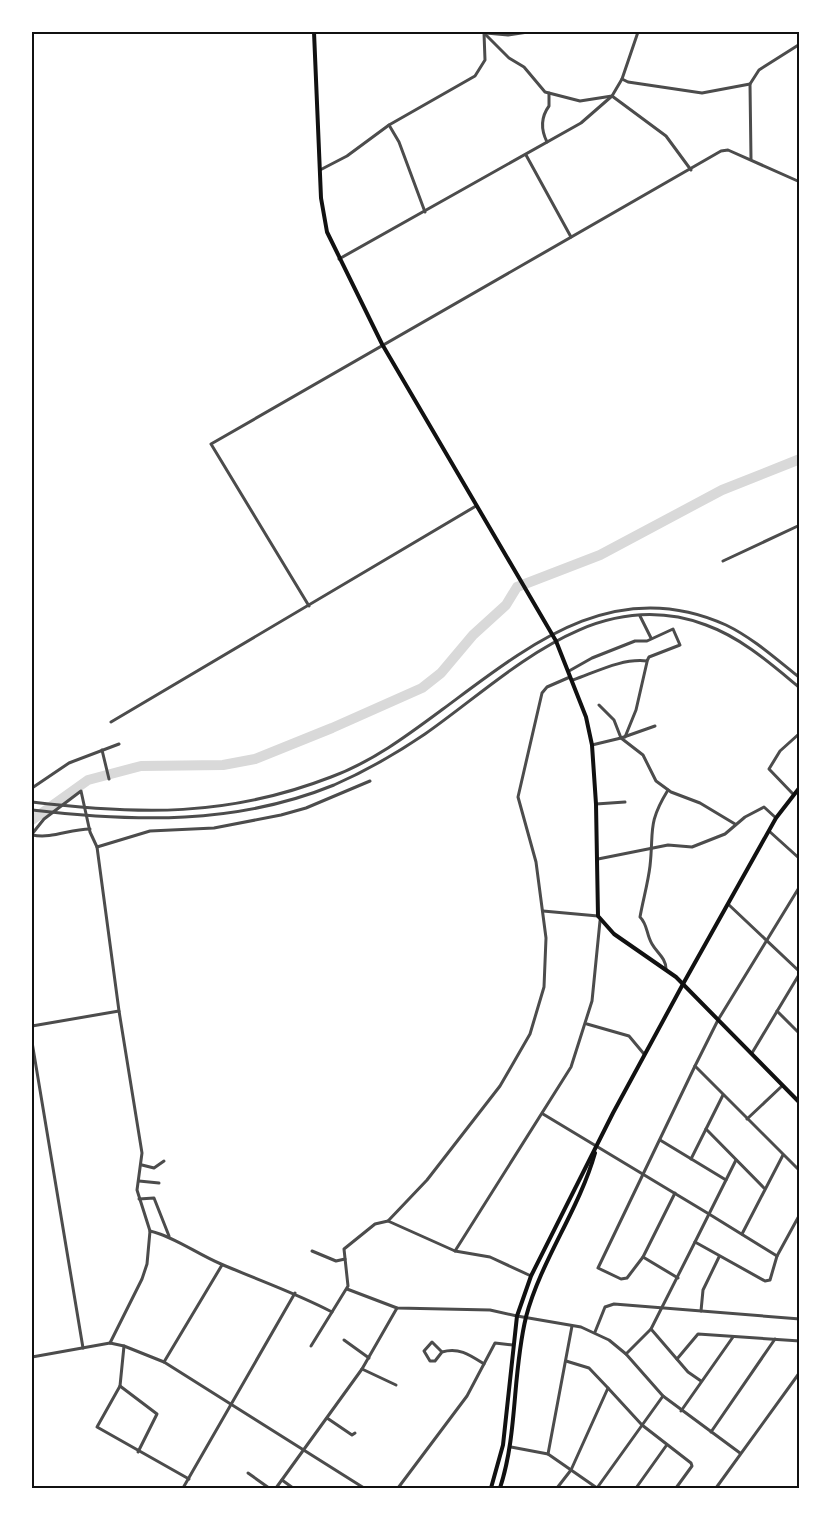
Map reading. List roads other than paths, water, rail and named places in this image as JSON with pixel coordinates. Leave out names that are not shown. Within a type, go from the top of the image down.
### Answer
[{"type":"main road","points":[[314,32],[320,170],[326,227],[339,259],[382,344],[530,594],[569,670],[592,745],[599,919],[614,934],[683,984],[800,1103]]},
{"type":"main road","points":[[491,1488],[503,1445],[517,1316],[531,1276],[596,1146],[683,984],[776,818],[800,787]]},
{"type":"main road","points":[[500,1488],[511,1447],[526,1318],[533,1294],[586,1177],[596,1146]]},
{"type":"street","points":[[320,170],[347,156],[389,125],[475,76],[485,60],[484,32]]},
{"type":"street","points":[[484,32],[508,35],[528,32]]},
{"type":"street","points":[[484,32],[509,58],[524,67],[549,93],[580,101],[612,96],[666,136],[691,170]]},
{"type":"street","points":[[339,259],[581,123],[612,96],[622,79],[638,32]]},
{"type":"street","points":[[751,159],[750,84],[759,70],[800,44]]},
{"type":"street","points":[[622,79],[628,82],[702,93],[750,84]]},
{"type":"street","points":[[547,141],[542,132],[545,112],[549,106],[549,93]]},
{"type":"street","points":[[389,125],[399,142],[425,212]]},
{"type":"street","points":[[309,606],[211,444],[721,151],[728,150],[751,159],[800,182]]},
{"type":"street","points":[[526,155],[571,237]]},
{"type":"street","points":[[111,722],[477,505]]},
{"type":"street","points":[[723,561],[800,525]]},
{"type":"street","points":[[32,802],[110,810],[199,810],[256,801],[332,777],[392,747],[513,656],[551,633],[613,611],[643,608],[675,610],[728,626],[765,649],[800,678]]},
{"type":"street","points":[[640,616],[651,639]]},
{"type":"street","points":[[32,810],[127,819],[200,818],[254,810],[296,800],[356,774],[425,733],[506,670],[556,641],[599,622],[640,616],[663,616],[705,624],[760,655],[800,688]]},
{"type":"street","points":[[569,670],[635,641],[651,639],[673,629],[680,645],[649,657],[636,710],[623,738]]},
{"type":"street","points":[[311,1346],[347,1289],[348,1274],[344,1249],[375,1224],[388,1221],[445,1157],[500,1086],[530,1034],[544,987],[546,947],[536,862],[518,797],[542,693],[547,687],[619,663],[647,661]]},
{"type":"street","points":[[599,705],[614,720],[623,738],[642,754],[653,777],[668,790],[700,803],[735,824]]},
{"type":"street","points":[[592,745],[623,738],[655,726]]},
{"type":"street","points":[[793,794],[769,769],[780,751],[800,733]]},
{"type":"street","points":[[32,788],[69,762],[119,744]]},
{"type":"street","points":[[102,750],[109,779]]},
{"type":"street","points":[[98,847],[150,831],[214,828],[281,815],[306,808],[370,781]]},
{"type":"street","points":[[666,970],[666,962],[650,941],[646,924],[640,917],[650,869],[649,848],[653,817],[668,790]]},
{"type":"street","points":[[90,829],[77,829],[48,838],[32,834],[44,819],[81,791],[90,829],[98,847],[119,1011],[140,1136],[142,1165],[139,1199],[150,1231],[147,1264],[142,1279],[110,1343]]},
{"type":"street","points":[[596,804],[625,802]]},
{"type":"street","points":[[598,859],[670,845],[692,847],[725,834],[735,824],[764,807],[776,818]]},
{"type":"street","points":[[769,831],[800,859]]},
{"type":"street","points":[[675,1194],[643,1257],[624,1280],[598,1268],[718,1020],[800,886]]},
{"type":"street","points":[[728,904],[800,972],[751,1055]]},
{"type":"street","points":[[455,1251],[571,1067],[587,1024],[599,919],[543,911]]},
{"type":"street","points":[[32,1026],[119,1011]]},
{"type":"street","points":[[777,1011],[800,1034]]},
{"type":"street","points":[[587,1024],[629,1036],[645,1054]]},
{"type":"street","points":[[32,1042],[83,1348]]},
{"type":"street","points":[[695,1066],[800,1171]]},
{"type":"street","points":[[747,1119],[782,1086]]},
{"type":"street","points":[[691,1159],[723,1095]]},
{"type":"street","points":[[543,1114],[777,1256]]},
{"type":"street","points":[[706,1129],[764,1188]]},
{"type":"street","points":[[660,1140],[726,1180]]},
{"type":"street","points":[[742,1234],[783,1155]]},
{"type":"street","points":[[626,1354],[651,1329],[664,1308],[736,1160]]},
{"type":"street","points":[[142,1165],[154,1168],[164,1161]]},
{"type":"street","points":[[139,1181],[159,1183]]},
{"type":"street","points":[[139,1199],[154,1198],[170,1237]]},
{"type":"street","points":[[695,1242],[767,1281],[770,1280],[777,1256],[800,1214]]},
{"type":"street","points":[[388,1221],[455,1251],[489,1257],[531,1276]]},
{"type":"street","points":[[150,1231],[170,1237],[222,1264],[295,1293],[332,1312]]},
{"type":"street","points":[[312,1251],[336,1262],[345,1260]]},
{"type":"street","points":[[643,1257],[678,1278]]},
{"type":"street","points":[[701,1311],[703,1290],[719,1257]]},
{"type":"street","points":[[164,1362],[222,1264]]},
{"type":"street","points":[[347,1289],[397,1308],[490,1310],[595,1332],[615,1343],[663,1396],[740,1453]]},
{"type":"street","points":[[183,1488],[295,1293]]},
{"type":"street","points":[[595,1332],[607,1305],[800,1319]]},
{"type":"street","points":[[276,1488],[362,1369],[397,1308]]},
{"type":"street","points":[[548,1454],[573,1326]]},
{"type":"street","points":[[651,1329],[688,1372],[701,1381]]},
{"type":"street","points":[[677,1359],[695,1335],[800,1341]]},
{"type":"street","points":[[681,1411],[733,1337]]},
{"type":"street","points":[[711,1432],[775,1339]]},
{"type":"street","points":[[344,1340],[369,1358]]},
{"type":"street","points":[[442,1352],[432,1342],[424,1351],[430,1361],[435,1360],[442,1352],[462,1351],[484,1364]]},
{"type":"street","points":[[32,1357],[110,1343],[124,1346],[164,1362],[364,1488]]},
{"type":"street","points":[[398,1488],[429,1443],[461,1404],[495,1343],[513,1345]]},
{"type":"street","points":[[124,1346],[120,1386],[97,1427],[189,1479]]},
{"type":"street","points":[[566,1361],[589,1368],[642,1425],[692,1464],[676,1488]]},
{"type":"street","points":[[362,1369],[396,1385]]},
{"type":"street","points":[[716,1488],[800,1372]]},
{"type":"street","points":[[120,1386],[157,1414],[138,1452]]},
{"type":"street","points":[[557,1488],[571,1470],[608,1388]]},
{"type":"street","points":[[511,1447],[548,1454],[597,1488],[663,1396]]},
{"type":"street","points":[[327,1418],[352,1435],[355,1434]]},
{"type":"street","points":[[636,1488],[667,1445]]},
{"type":"street","points":[[248,1473],[269,1488]]},
{"type":"street","points":[[282,1480],[293,1488]]},
{"type":"waterway","points":[[32,820],[88,780],[141,766],[223,765],[255,759],[422,688],[441,673],[473,635],[506,605],[517,587],[600,555],[722,490],[800,459]]}]
